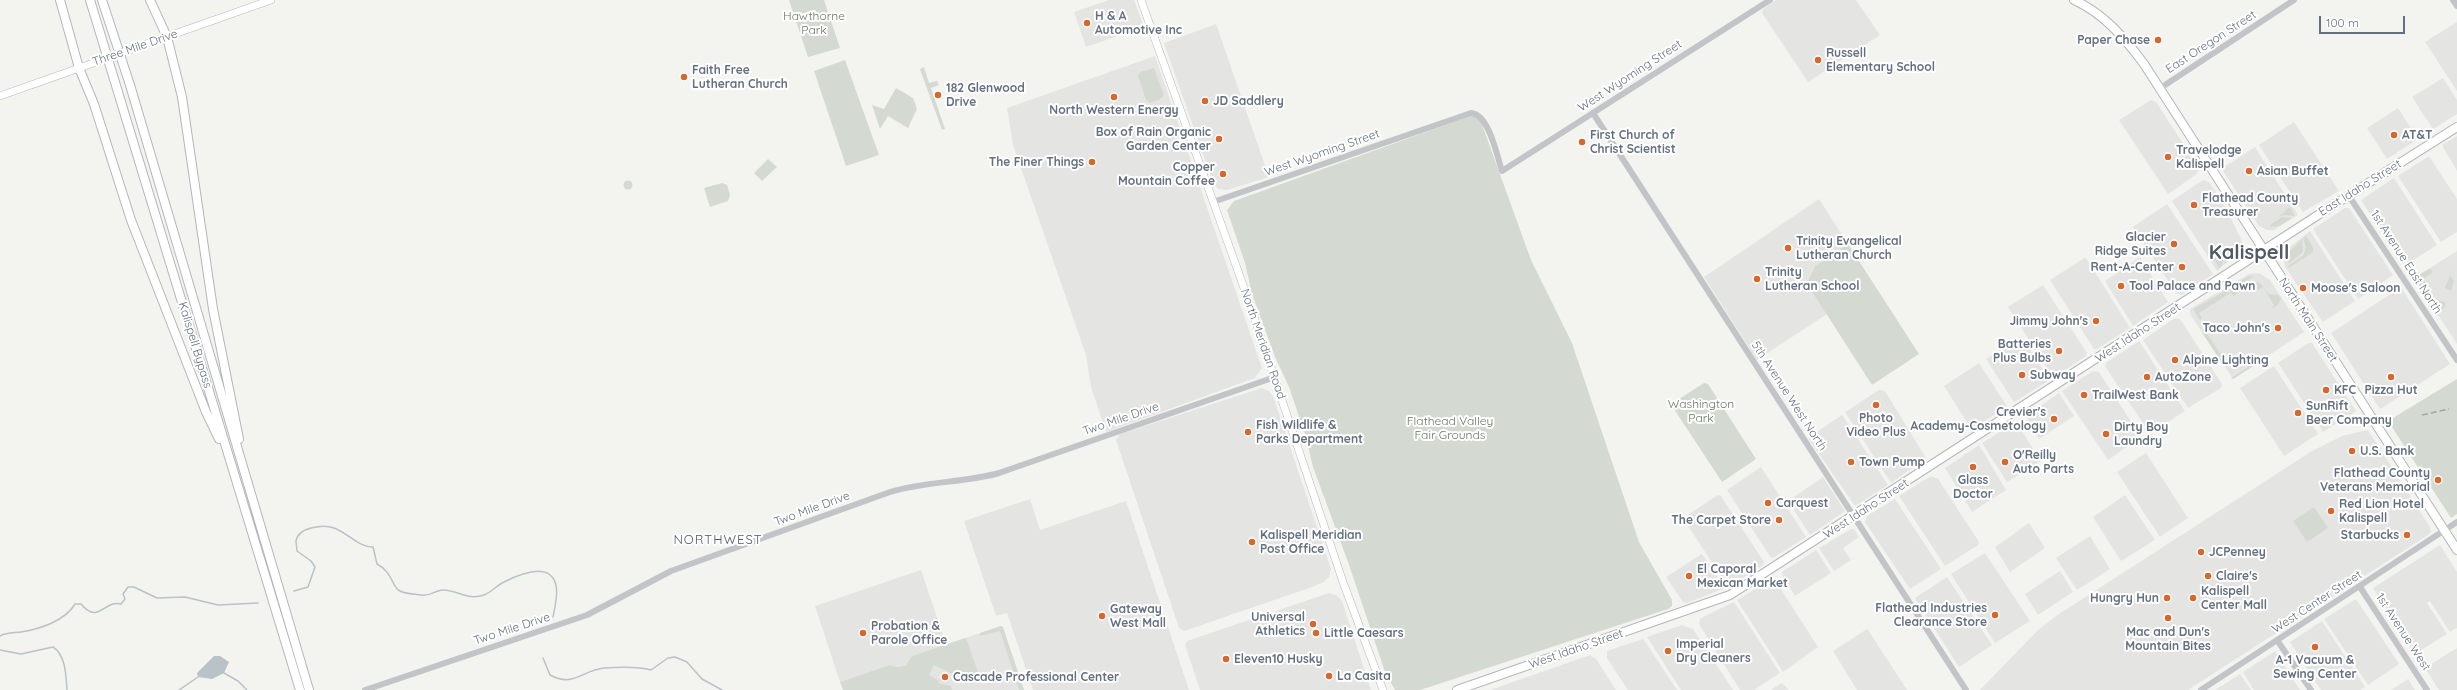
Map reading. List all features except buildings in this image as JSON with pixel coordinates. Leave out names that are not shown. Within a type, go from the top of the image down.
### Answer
[{"type":"main road","points":[[60,0],[79,68],[94,104],[131,220],[206,412],[230,462]]},
{"type":"main road","name":"Kalispell Bypass","points":[[90,0],[300,690]]},
{"type":"main road","name":"Kalispell Bypass","points":[[102,0],[130,85],[309,690]]},
{"type":"main road","points":[[150,0],[167,37],[188,124],[212,309],[249,486]]},
{"type":"main road","name":"Three Mile Drive","points":[[0,96],[271,0]]},
{"type":"main road","name":"North Meridian Road","points":[[1141,0],[1275,377],[1343,582],[1383,690]]},
{"type":"main road","name":"North Main Street","points":[[2074,0],[2099,15],[2127,42],[2159,89],[2457,550]]},
{"type":"main road","name":"East Idaho Street","points":[[2264,251],[2457,127]]},
{"type":"main road","name":"West Idaho Street","points":[[1457,690],[1720,600],[1773,569],[2264,251]]},
{"type":"street","name":"West Wyoming Street","points":[[1213,202],[1464,115],[1476,114],[1481,116],[1502,171],[1770,0]]},
{"type":"street","name":"East Oregon Street","points":[[2159,89],[2294,0]]},
{"type":"street","points":[[2453,0],[2457,6]]},
{"type":"street","name":"5th Avenue West North","points":[[1593,113],[1966,690]]},
{"type":"street","name":"1st Avenue East North","points":[[2349,196],[2457,360]]},
{"type":"street","name":"Two Mile Drive","points":[[365,690],[587,615],[671,571],[890,492],[919,485],[969,481],[998,473],[1275,377]]},
{"type":"street","name":"West Center Street","points":[[2201,690],[2457,522]]},
{"type":"street","name":"1st Avenue West","points":[[2360,587],[2427,690]]},
{"type":"street","points":[[2277,640],[2311,690]]},
{"type":"shaded area","points":[[1109,0],[1134,0],[1144,27],[1086,47],[1074,12]]},
{"type":"shaded area","name":"Russell Elementary School","points":[[1776,0],[1856,0],[1880,35],[1808,82],[1762,13],[1763,9]]},
{"type":"shaded area","points":[[2457,22],[2457,91],[2425,42]]},
{"type":"shaded area","points":[[1216,24],[1269,177],[1227,190],[1218,189],[1213,183],[1164,43]]},
{"type":"shaded area","points":[[1155,56],[1262,368],[1255,378],[1106,432],[1091,387],[1086,355],[1013,145],[1007,108]]},
{"type":"shaded area","points":[[2443,78],[2457,100],[2457,114],[2433,129],[2412,97]]},
{"type":"shaded area","name":"Travelodge Kalispell","points":[[2151,100],[2156,102],[2199,168],[2197,174],[2168,194],[2119,120]]},
{"type":"shaded area","points":[[2398,108],[2418,139],[2387,159],[2367,128]]},
{"type":"shaded area","points":[[2294,122],[2339,191],[2303,212],[2259,145]]},
{"type":"shaded area","points":[[2457,136],[2457,171],[2442,145]]},
{"type":"shaded area","points":[[2255,147],[2298,215],[2274,230],[2267,230],[2259,226],[2223,171],[2224,167]]},
{"type":"shaded area","points":[[2429,156],[2457,199],[2457,232],[2441,242],[2398,176]]},
{"type":"shaded area","points":[[2394,178],[2437,245],[2404,266],[2361,200]]},
{"type":"shaded area","points":[[2203,180],[2209,182],[2226,208],[2242,244],[2238,253],[2217,271],[2172,201]]},
{"type":"shaded area","name":"Trinity Lutheran School","points":[[1819,199],[1848,244],[1815,266],[1808,281],[1827,314],[1757,360],[1704,277]]},
{"type":"shaded area","points":[[2167,204],[2213,274],[2181,295],[2176,293],[2133,227]]},
{"type":"shaded area","points":[[2345,208],[2349,208],[2393,275],[2358,299],[2313,229]]},
{"type":"shaded area","points":[[2310,231],[2355,301],[2323,322],[2285,267],[2284,260],[2290,247]]},
{"type":"shaded area","points":[[2457,251],[2457,344],[2414,278]]},
{"type":"shaded area","points":[[2140,257],[2168,302],[2133,326],[2105,281]]},
{"type":"shaded area","points":[[2086,258],[2130,328],[2097,349],[2094,349],[2050,280]]},
{"type":"shaded area","points":[[2259,273],[2270,280],[2304,332],[2233,379],[2190,314],[2190,309],[2249,274]]},
{"type":"shaded area","points":[[2043,285],[2087,353],[2086,356],[2053,378],[2008,307]]},
{"type":"shaded area","points":[[2401,287],[2450,364],[2380,409],[2331,333]]},
{"type":"shaded area","points":[[2175,318],[2180,319],[2222,384],[2221,388],[2188,408],[2143,340]]},
{"type":"shaded area","points":[[2021,336],[2050,380],[2014,402],[1986,359]]},
{"type":"shaded area","points":[[2139,341],[2185,411],[2150,434],[2105,366],[2106,363]]},
{"type":"shaded area","points":[[2308,343],[2312,343],[2356,411],[2323,432],[2278,363]]},
{"type":"shaded area","points":[[1979,363],[2007,406],[1972,430],[1944,386]]},
{"type":"shaded area","points":[[2274,366],[2318,434],[2284,456],[2240,388]]},
{"type":"shaded area","points":[[2093,371],[2099,372],[2141,437],[2108,460],[2062,391]]},
{"type":"shaded area","points":[[1262,388],[1269,391],[1273,396],[1331,569],[1329,577],[1324,582],[1312,587],[1184,631],[1179,628],[1116,440],[1120,434]]},
{"type":"shaded area","points":[[1879,390],[1885,391],[1926,458],[1891,483],[1845,412]]},
{"type":"shaded area","points":[[2059,393],[2074,416],[2039,439],[2026,416]]},
{"type":"shaded area","points":[[1842,415],[1888,485],[1855,506],[1808,438]]},
{"type":"shaded area","points":[[2014,423],[2018,425],[2041,461],[2007,482],[1982,443]]},
{"type":"shaded area","points":[[2368,430],[2430,527],[2431,532],[2428,535],[2188,690],[1980,690],[2038,630],[2059,614],[2312,451],[2342,436]]},
{"type":"shaded area","points":[[1979,445],[2006,490],[1972,512],[1945,468]]},
{"type":"shaded area","points":[[2146,453],[2188,518],[2160,537],[2117,472]]},
{"type":"shaded area","points":[[1761,467],[1806,537],[1773,558],[1771,558],[1727,490]]},
{"type":"shaded area","points":[[1931,476],[1938,479],[1979,542],[1978,545],[1945,566],[1899,496]]},
{"type":"shaded area","points":[[1823,477],[1845,511],[1810,535],[1788,501]]},
{"type":"shaded area","points":[[1718,495],[1721,496],[1764,562],[1763,565],[1728,587],[1683,518]]},
{"type":"shaded area","points":[[2125,495],[2155,540],[2121,561],[2093,517]]},
{"type":"shaded area","points":[[1030,499],[1040,530],[1126,501],[1189,690],[1033,690],[1007,613],[996,616],[964,521]]},
{"type":"shaded area","points":[[1895,499],[1941,569],[1910,589],[1865,522],[1867,516]]},
{"type":"shaded area","points":[[2029,523],[2045,548],[2010,572],[1995,547]]},
{"type":"shaded area","points":[[1851,529],[1854,529],[1859,537],[1843,548],[1851,560],[1834,571],[1819,548]]},
{"type":"shaded area","points":[[2090,536],[2110,569],[2077,590],[2056,558]]},
{"type":"shaded area","points":[[2440,545],[2457,572],[2457,628],[2450,632],[2430,601],[2427,603],[2447,634],[2415,654],[2373,588]]},
{"type":"shaded area","points":[[1816,550],[1831,573],[1795,596],[1783,577],[1782,572]]},
{"type":"shaded area","points":[[1985,553],[2030,621],[1995,643],[1951,574]]},
{"type":"shaded area","points":[[1702,554],[1725,588],[1687,603],[1683,602],[1666,577]]},
{"type":"shaded area","points":[[921,570],[946,644],[1002,626],[1024,690],[924,690],[912,656],[906,665],[899,667],[889,665],[840,682],[815,606]]},
{"type":"shaded area","points":[[2060,571],[2073,592],[2038,615],[2025,594]]},
{"type":"shaded area","points":[[1947,577],[1992,645],[1959,667],[1915,598]]},
{"type":"shaded area","points":[[1772,579],[1775,580],[1818,647],[1783,672],[1737,600]]},
{"type":"shaded area","points":[[1329,593],[1336,595],[1342,601],[1371,690],[1200,690],[1185,645],[1187,641]]},
{"type":"shaded area","points":[[2356,599],[2399,664],[2368,685],[2324,619]]},
{"type":"shaded area","points":[[1734,602],[1780,673],[1754,690],[1740,690],[1699,624],[1700,619]]},
{"type":"shaded area","points":[[2322,621],[2365,687],[2360,690],[2321,690],[2290,642]]},
{"type":"shaded area","points":[[1682,625],[1693,629],[1733,690],[1681,690],[1647,637]]},
{"type":"shaded area","points":[[1867,629],[1907,690],[1857,690],[1833,651]]},
{"type":"shaded area","points":[[1643,639],[1677,690],[1628,690],[1607,658],[1607,651]]},
{"type":"shaded area","points":[[2457,648],[2457,690],[2439,690],[2425,668]]},
{"type":"shaded area","points":[[2275,651],[2300,690],[2254,690],[2243,672]]},
{"type":"shaded area","points":[[1590,655],[1596,659],[1616,690],[1490,690]]},
{"type":"shaded area","points":[[214,656],[220,656],[229,662],[224,673],[212,679],[198,677],[197,673]]},
{"type":"shaded area","points":[[2240,674],[2251,690],[2215,690]]},
{"type":"shaded area","points":[[2408,679],[2415,690],[2391,690]]},
{"type":"shaded area","points":[[1782,683],[1789,690],[1771,690],[1778,685]]},
{"type":"green space","name":"Hawthorne Park","points":[[789,0],[824,0],[840,48],[808,57]]},
{"type":"green space","points":[[845,60],[879,155],[846,166],[814,71]]},
{"type":"green space","points":[[924,67],[929,83],[937,81],[939,85],[931,88],[945,129],[942,130],[920,69]]},
{"type":"green space","points":[[1154,68],[1164,95],[1159,100],[1150,103],[1146,100],[1138,76],[1140,72]]},
{"type":"green space","points":[[896,88],[913,98],[917,109],[908,128],[888,116],[880,129],[872,105],[884,109]]},
{"type":"green space","name":"Flathead Valley Fair Grounds","points":[[1473,115],[1480,119],[1531,260],[1572,343],[1639,542],[1672,600],[1672,606],[1668,609],[1420,690],[1395,690],[1385,672],[1348,562],[1313,467],[1306,437],[1289,387],[1275,357],[1252,294],[1245,263],[1227,210],[1234,201]]},
{"type":"green space","points":[[768,159],[777,167],[762,181],[754,173]]},
{"type":"green space","points":[[628,180],[633,185],[628,190],[623,185]]},
{"type":"green space","points":[[722,183],[727,185],[730,195],[728,201],[710,207],[704,188]]},
{"type":"green space","points":[[2290,207],[2295,216],[2283,215],[2277,218]]},
{"type":"green space","points":[[2282,217],[2292,218],[2279,226],[2270,227],[2271,224]]},
{"type":"green space","points":[[2306,236],[2313,247],[2313,252],[2289,268],[2288,266],[2303,256],[2306,248],[2303,238]]},
{"type":"green space","points":[[2302,239],[2303,252],[2288,264],[2290,251]]},
{"type":"green space","points":[[2240,242],[2236,253],[2224,264],[2229,250]]},
{"type":"green space","points":[[1848,244],[1919,354],[1872,385],[1811,290],[1808,281],[1815,266]]},
{"type":"green space","points":[[2226,247],[2222,265],[2219,268],[2212,256]]},
{"type":"green space","points":[[2431,268],[2432,273],[2423,279],[2427,286],[2424,293],[2414,278]]},
{"type":"green space","points":[[2450,275],[2454,281],[2451,291],[2445,288]]},
{"type":"green space","points":[[2249,276],[2254,276],[2237,287],[2233,286]]},
{"type":"green space","points":[[2251,282],[2260,283],[2269,294],[2278,295],[2281,299],[2278,305],[2271,309],[2274,305],[2263,287],[2258,290],[2252,284],[2233,296],[2229,289],[2237,291]]},
{"type":"green space","points":[[2227,290],[2232,297],[2229,294],[2199,313],[2202,318],[2200,320],[2193,309]]},
{"type":"green space","points":[[2439,300],[2446,303],[2444,308],[2437,313],[2433,306]]},
{"type":"green space","points":[[2204,329],[2227,364],[2222,363],[2203,334]]},
{"type":"green space","points":[[2262,358],[2263,360],[2233,379],[2231,378]]},
{"type":"green space","points":[[2457,379],[2457,514],[2451,518],[2388,421]]},
{"type":"green space","name":"Washington Park","points":[[1704,383],[1708,384],[1756,459],[1722,482],[1672,406],[1673,403]]},
{"type":"green space","points":[[2314,507],[2328,528],[2307,542],[2293,521]]},
{"type":"green space","points":[[1001,626],[1003,627],[1024,690],[1019,690],[1000,631],[980,636],[980,633]]},
{"type":"green space","points":[[966,638],[979,675],[978,681],[975,682],[966,676],[961,678],[934,665],[929,675],[939,681],[938,683],[951,686],[952,690],[843,690],[840,682],[889,665],[899,667],[906,665],[912,656]]},
{"type":"waterway","points":[[294,591],[308,587],[315,567],[311,561],[297,551],[296,541],[298,536],[301,532],[306,530],[324,526],[339,530],[363,545],[373,547],[377,564],[386,571],[395,587],[405,593],[424,595],[437,591],[448,590],[468,596],[478,597],[487,594],[504,582],[522,574],[529,572],[543,572],[549,574],[555,582],[557,592],[553,617]]},
{"type":"waterway","points":[[0,636],[8,633],[36,629],[59,620],[71,610],[75,604],[81,604],[87,610],[92,612],[97,612],[110,605],[121,604],[125,599],[123,594],[128,587],[134,587],[157,598],[185,597],[218,605],[258,603]]},
{"type":"waterway","points":[[0,650],[21,654],[53,647],[61,655],[63,661],[66,673],[67,690]]},
{"type":"waterway","points":[[543,658],[550,675],[558,679],[565,680],[578,677],[596,669],[604,668],[634,667],[651,670],[668,658],[675,657],[687,662],[702,679],[722,690]]},
{"type":"waterway","points":[[224,673],[238,681],[247,690]]},
{"type":"waterway","points":[[179,690],[198,677]]},
{"type":"railway","points":[[2422,415],[2449,409]]},
{"type":"place","name":"H & A Automotive Inc","points":[[1087,23]]},
{"type":"place","name":"Paper Chase","points":[[2158,40]]},
{"type":"place","name":"Russell Elementary School","points":[[1818,60]]},
{"type":"place","name":"Faith Free Lutheran Church","points":[[684,77]]},
{"type":"place","name":"182 Glenwood Drive","points":[[938,95]]},
{"type":"place","name":"North Western Energy","points":[[1114,97]]},
{"type":"place","name":"JD Saddlery","points":[[1205,101]]},
{"type":"place","name":"AT&T","points":[[2394,135]]},
{"type":"place","name":"Box of Rain Organic Garden Center","points":[[1219,139]]},
{"type":"place","name":"First Church of Christ Scientist","points":[[1582,142]]},
{"type":"place","name":"Travelodge Kalispell","points":[[2168,157]]},
{"type":"place","name":"The Finer Things","points":[[1092,162]]},
{"type":"place","name":"Asian Buffet","points":[[2249,171]]},
{"type":"place","name":"Copper Mountain Coffee","points":[[1223,174]]},
{"type":"place","name":"Flathead County Treasurer","points":[[2194,205]]},
{"type":"place","name":"Glacier Ridge Suites","points":[[2174,244]]},
{"type":"place","name":"Trinity Evangelical Lutheran Church","points":[[1788,248]]},
{"type":"place","name":"Rent-A-Center","points":[[2182,267]]},
{"type":"place","name":"Trinity Lutheran School","points":[[1757,279]]},
{"type":"place","name":"Tool Palace and Pawn","points":[[2121,286]]},
{"type":"place","name":"Moose's Saloon","points":[[2303,288]]},
{"type":"place","name":"Jimmy John's","points":[[2096,321]]},
{"type":"place","name":"Taco John's","points":[[2278,328]]},
{"type":"place","name":"Batteries Plus Bulbs","points":[[2059,351]]},
{"type":"place","name":"Alpine Lighting","points":[[2175,360]]},
{"type":"place","name":"Subway","points":[[2022,375]]},
{"type":"place","name":"AutoZone","points":[[2147,377]]},
{"type":"place","name":"Pizza Hut","points":[[2391,377]]},
{"type":"place","name":"KFC","points":[[2326,390]]},
{"type":"place","name":"TrailWest Bank","points":[[2084,395]]},
{"type":"place","name":"Photo Video Plus","points":[[1876,405]]},
{"type":"place","name":"SunRift Beer Company","points":[[2298,413]]},
{"type":"place","name":"Crevier's Academy-Cosmetology","points":[[2054,419]]},
{"type":"place","name":"Fish Wildlife & Parks Department","points":[[1248,432]]},
{"type":"place","name":"Dirty Boy Laundry","points":[[2106,434]]},
{"type":"place","name":"U.S. Bank","points":[[2352,451]]},
{"type":"place","name":"Town Pump","points":[[1851,462]]},
{"type":"place","name":"O'Reilly Auto Parts","points":[[2005,462]]},
{"type":"place","name":"Glass Doctor","points":[[1973,467]]},
{"type":"place","name":"Flathead County Veterans Memorial","points":[[2438,480]]},
{"type":"place","name":"Carquest","points":[[1768,503]]},
{"type":"place","name":"Red Lion Hotel Kalispell","points":[[2331,511]]},
{"type":"place","name":"The Carpet Store","points":[[1779,520]]},
{"type":"place","name":"Starbucks","points":[[2407,535]]},
{"type":"place","name":"Kalispell Meridian Post Office","points":[[1252,542]]},
{"type":"place","name":"JCPenney","points":[[2201,552]]},
{"type":"place","name":"El Caporal Mexican Market","points":[[1689,576]]},
{"type":"place","name":"Claire's","points":[[2208,576]]},
{"type":"place","name":"Hungry Hun","points":[[2167,598]]},
{"type":"place","name":"Kalispell Center Mall","points":[[2193,598]]},
{"type":"place","name":"Flathead Industries Clearance Store","points":[[1995,615]]},
{"type":"place","name":"Gateway West Mall","points":[[1102,616]]},
{"type":"place","name":"Mac and Dun's Mountain Bites","points":[[2168,618]]},
{"type":"place","name":"Universal Athletics","points":[[1313,624]]},
{"type":"place","name":"Probation & Parole Office","points":[[863,633]]},
{"type":"place","name":"Little Caesars","points":[[1316,633]]},
{"type":"place","name":"A-1 Vacuum & Sewing Center","points":[[2315,647]]},
{"type":"place","name":"Imperial Dry Cleaners","points":[[1668,651]]},
{"type":"place","name":"Eleven10 Husky","points":[[1226,659]]},
{"type":"place","name":"La Casita","points":[[1329,676]]},
{"type":"place","name":"Cascade Professional Center","points":[[945,677]]},
{"type":"district","name":"Kalispell","points":[[2249,253]]},
{"type":"district","name":"NORTHWEST","points":[[718,540]]}]
